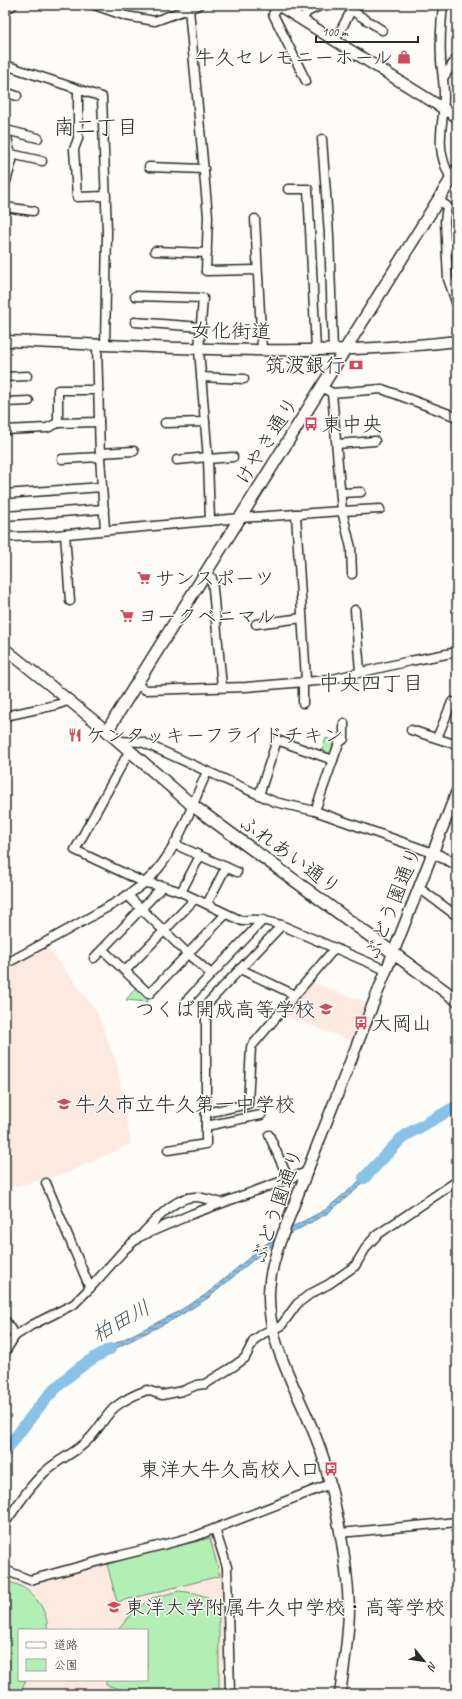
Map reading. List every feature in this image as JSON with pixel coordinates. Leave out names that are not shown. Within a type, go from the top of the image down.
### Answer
[{"type":"main road","name":"けやき通り","points":[[107,731],[454,174]]},
{"type":"main road","name":"ふれあい通り","points":[[107,731],[192,804],[457,1000]]},
{"type":"street","points":[[5,10],[13,5]]},
{"type":"street","points":[[94,5],[126,16],[155,21],[199,5]]},
{"type":"street","points":[[306,81],[274,14],[278,5],[457,117]]},
{"type":"street","points":[[302,20],[307,12],[322,5]]},
{"type":"street","points":[[443,5],[441,45],[443,108],[440,142],[443,164],[454,174]]},
{"type":"street","points":[[335,41],[352,8],[382,30]]},
{"type":"street","points":[[189,9],[208,216],[206,271],[257,270]]},
{"type":"street","points":[[443,78],[457,58]]},
{"type":"street","points":[[5,65],[102,97],[107,261],[98,390],[100,455],[105,529]]},
{"type":"street","points":[[78,90],[78,139],[74,149],[77,197],[106,196]]},
{"type":"street","points":[[5,92],[17,96]]},
{"type":"street","points":[[5,184],[12,161],[5,128],[38,138]]},
{"type":"street","points":[[322,139],[329,235],[333,350]]},
{"type":"street","points":[[11,154],[42,161]]},
{"type":"street","points":[[149,167],[204,169]]},
{"type":"street","points":[[288,190],[308,189],[316,350]]},
{"type":"street","points":[[438,200],[447,206],[445,221],[448,279],[457,305]]},
{"type":"street","points":[[5,207],[33,210]]},
{"type":"street","points":[[255,219],[262,350]]},
{"type":"street","points":[[447,252],[457,239]]},
{"type":"street","points":[[155,251],[207,253]]},
{"type":"street","points":[[135,296],[203,298],[199,350],[208,458],[210,521]]},
{"type":"street","points":[[135,322],[201,327]]},
{"type":"street","name":"女化街道","points":[[5,341],[101,344],[199,350],[333,350],[409,347],[457,341]]},
{"type":"street","points":[[5,377],[27,376]]},
{"type":"street","points":[[201,377],[244,379]]},
{"type":"street","points":[[322,387],[332,393],[382,389],[457,417]]},
{"type":"street","points":[[58,423],[58,390],[98,390]]},
{"type":"street","points":[[332,393],[342,511],[351,548],[352,574]]},
{"type":"street","points":[[5,402],[29,401]]},
{"type":"street","points":[[5,430],[48,428],[58,423],[99,422]]},
{"type":"street","points":[[165,423],[205,422]]},
{"type":"street","points":[[337,444],[375,441]]},
{"type":"street","points":[[62,459],[134,451]]},
{"type":"street","points":[[177,460],[233,457]]},
{"type":"street","points":[[5,494],[102,487]]},
{"type":"street","points":[[341,493],[361,492]]},
{"type":"street","points":[[5,516],[104,509]]},
{"type":"street","points":[[5,525],[5,537],[65,534],[105,529],[240,518],[380,509]]},
{"type":"street","points":[[296,514],[305,681],[303,703]]},
{"type":"street","points":[[65,534],[70,601]]},
{"type":"street","points":[[205,574],[212,578],[222,688]]},
{"type":"street","points":[[355,610],[360,672]]},
{"type":"street","points":[[256,624],[302,618]]},
{"type":"street","points":[[5,649],[107,731]]},
{"type":"street","points":[[136,685],[146,690],[246,687],[328,680],[457,652]]},
{"type":"street","points":[[5,716],[56,705],[70,700]]},
{"type":"street","points":[[437,738],[451,702]]},
{"type":"street","points":[[314,812],[339,743],[344,739],[344,723]]},
{"type":"street","points":[[411,730],[457,745]]},
{"type":"street","points":[[259,795],[277,740],[333,760]]},
{"type":"street","points":[[119,741],[142,742],[275,802],[314,812],[433,853],[457,864]]},
{"type":"street","points":[[130,750],[75,850],[145,883],[163,886],[181,892],[242,921],[252,919],[263,920],[282,925],[386,970]]},
{"type":"street","points":[[5,970],[7,961],[128,895],[145,883],[158,869],[174,844],[207,772]]},
{"type":"street","name":"ぶどう園通り","points":[[340,1694],[349,1607],[345,1563],[340,1533],[330,1484],[313,1429],[287,1370],[273,1331],[269,1308],[270,1281],[279,1246],[307,1172],[457,791]]},
{"type":"street","points":[[174,844],[237,872]]},
{"type":"street","points":[[181,892],[200,856]]},
{"type":"street","points":[[208,904],[226,867]]},
{"type":"street","points":[[94,958],[163,886]]},
{"type":"street","points":[[419,888],[457,916]]},
{"type":"street","points":[[128,895],[163,931],[211,974]]},
{"type":"street","points":[[125,971],[195,899]]},
{"type":"street","points":[[103,950],[149,994],[226,914]]},
{"type":"street","points":[[186,1001],[263,920]]},
{"type":"street","points":[[168,1150],[206,1144],[206,1005],[282,925]]},
{"type":"street","points":[[206,1111],[206,1113],[248,1104],[251,1047],[335,948]]},
{"type":"street","points":[[240,969],[295,995]]},
{"type":"street","points":[[206,1126],[261,1115]]},
{"type":"street","points":[[269,1135],[288,1178]]},
{"type":"street","points":[[139,1237],[222,1203],[307,1172]]},
{"type":"street","points":[[5,1523],[28,1491],[46,1471],[75,1451],[90,1438],[116,1407],[133,1396],[147,1390],[162,1395],[182,1391],[196,1385],[205,1384],[245,1358],[254,1340],[264,1333],[273,1331],[281,1326],[297,1304],[310,1294],[329,1284],[355,1266],[367,1246],[377,1235],[457,1181]]},
{"type":"street","points":[[46,1183],[90,1288]]},
{"type":"street","points":[[5,1352],[15,1336],[32,1325],[74,1304],[125,1249],[168,1207],[188,1198],[196,1197],[222,1203]]},
{"type":"street","points":[[5,1320],[15,1336]]},
{"type":"street","points":[[5,1570],[30,1580],[114,1557],[170,1544],[215,1529],[330,1484]]},
{"type":"street","points":[[340,1533],[457,1522]]},
{"type":"street","points":[[215,1529],[227,1567],[230,1694]]},
{"type":"shaded area","name":"牛久市立牛久第一中学校","points":[[46,945],[97,1012],[117,1065],[131,1144],[67,1173],[5,1189],[5,978],[16,964]]},
{"type":"shaded area","name":"つくば開成高等学校","points":[[311,982],[367,1003],[352,1041],[283,1015]]},
{"type":"shaded area","name":"東洋大学附属牛久中学校・高等学校","points":[[210,1534],[214,1537],[222,1573],[223,1694],[5,1694],[5,1573],[30,1585],[126,1557],[171,1547]]},
{"type":"green space","points":[[326,738],[337,741],[331,757],[321,753]]},
{"type":"green space","points":[[138,985],[151,997],[147,1002],[126,1000]]},
{"type":"green space","points":[[210,1538],[220,1576],[117,1602],[107,1564]]},
{"type":"green space","points":[[5,1582],[21,1586],[35,1598],[45,1613],[47,1629],[18,1629],[18,1681],[26,1681],[19,1694],[5,1694]]},
{"type":"green space","points":[[179,1591],[195,1593],[219,1601],[219,1694],[138,1694],[106,1685],[106,1681],[148,1681],[148,1629],[119,1629],[133,1612],[152,1598]]},
{"type":"water","points":[[374,1166],[377,1169],[359,1187],[328,1213],[288,1235],[265,1250],[208,1298],[176,1318],[96,1358],[94,1354],[174,1314],[205,1295],[263,1246],[286,1230],[325,1210],[356,1184]]},
{"type":"waterway","name":"柏田川","points":[[364,1178],[401,1139],[457,1106]]},
{"type":"waterway","name":"柏田川","points":[[5,1452],[39,1407],[63,1381],[77,1369],[110,1349]]},
{"type":"place","name":"牛久セレモニーホール","points":[[404,57]]},
{"type":"place","name":"筑波銀行","points":[[356,365]]},
{"type":"place","name":"東中央","points":[[311,424]]},
{"type":"place","name":"サンスポーツ","points":[[144,578]]},
{"type":"place","name":"ヨークベニマル","points":[[127,616]]},
{"type":"place","name":"ケンタッキーフライドチキン","points":[[75,735]]},
{"type":"place","name":"つくば開成高等学校","points":[[326,1009]]},
{"type":"place","name":"大岡山","points":[[361,1023]]},
{"type":"place","name":"牛久市立牛久第一中学校","points":[[64,1104]]},
{"type":"place","name":"東洋大牛久高校入口","points":[[331,1469]]},
{"type":"place","name":"東洋大学附属牛久中学校・高等学校","points":[[114,1607]]},
{"type":"district","name":"南二丁目","points":[[96,127]]},
{"type":"district","name":"中央四丁目","points":[[371,683]]}]
